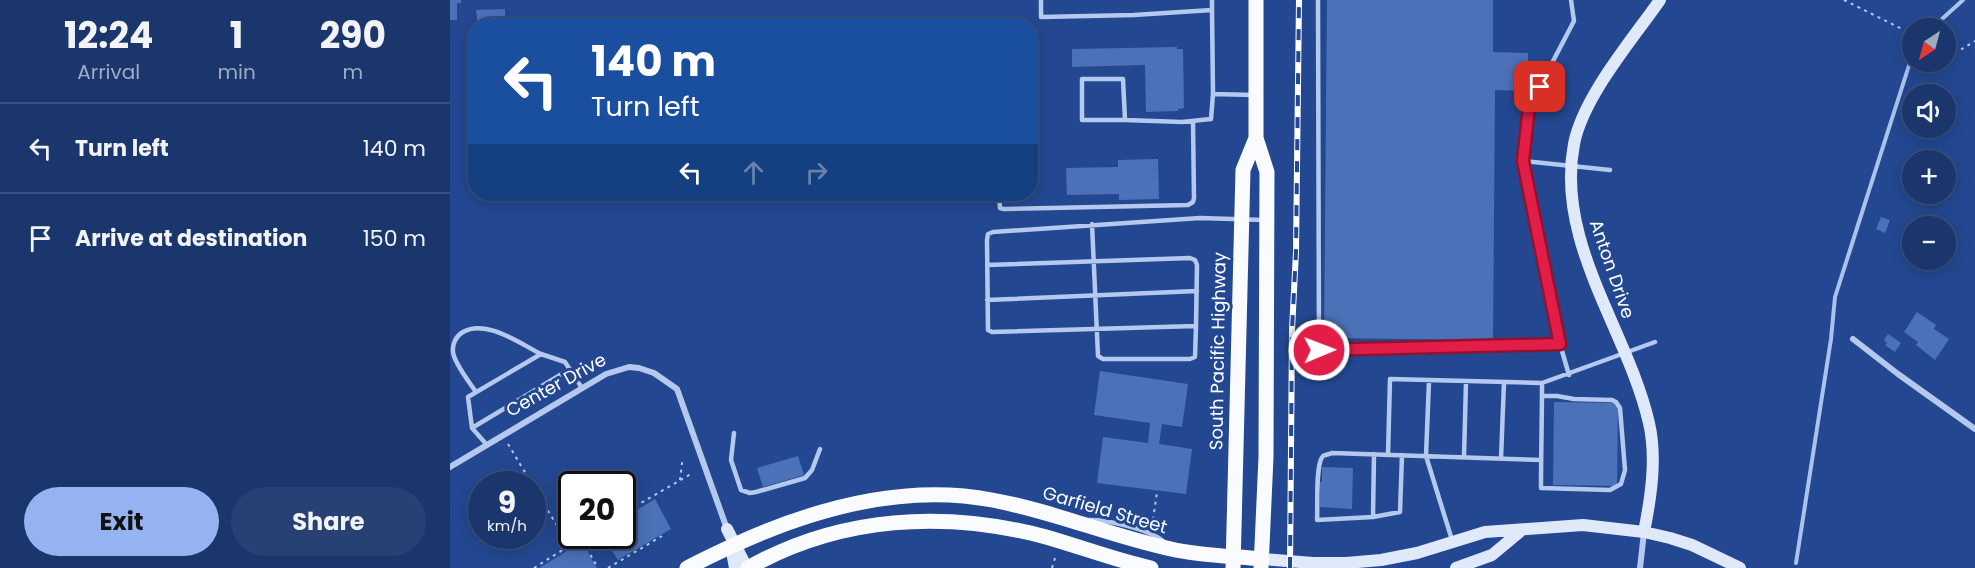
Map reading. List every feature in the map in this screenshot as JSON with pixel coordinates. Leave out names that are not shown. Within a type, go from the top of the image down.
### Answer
[{"type":"main road","name":"South Pacific Highway","points":[[1256,0],[1256,138],[1267,172],[1266,457],[1261,564]]},
{"type":"main road","name":"Anton Drive","points":[[1644,532],[1650,501],[1652,445],[1649,424],[1591,270],[1576,223],[1572,195],[1572,166],[1574,144],[1588,106],[1660,0]]},
{"type":"main road","name":"South Pacific Highway","points":[[1232,562],[1243,170],[1256,138]]},
{"type":"main road","name":"Garfield Street","points":[[687,568],[807,515],[864,501],[902,496],[939,495],[991,500],[1172,550],[1232,562],[1346,564],[1399,557],[1485,532],[1584,525],[1644,532],[1692,545],[1740,568]]},
{"type":"main road","points":[[748,568],[784,549],[837,532],[903,521],[941,520],[992,526],[1045,537],[1123,562],[1151,568]]},
{"type":"main road","name":"Center Drive","points":[[728,530],[733,546],[735,568]]},
{"type":"main road","points":[[1457,568],[1492,555],[1521,530]]},
{"type":"main road","name":"Center Drive","points":[[733,546],[748,568]]},
{"type":"street","points":[[1853,339],[1975,429]]},
{"type":"street","name":"Center Drive","points":[[450,467],[606,374],[629,367],[639,368],[654,373],[677,388],[728,530]]},
{"type":"street","name":"Anton Drive","points":[[1640,568],[1644,532]]},
{"type":"lane","points":[[1041,0],[1041,17],[1134,15],[1212,10]]},
{"type":"lane","points":[[1125,120],[1123,79],[1082,79],[1082,120],[1193,121],[1211,119],[1212,0]]},
{"type":"lane","points":[[1318,0],[1319,350],[1560,344]]},
{"type":"lane","points":[[1569,375],[1560,344],[1523,161],[1529,107],[1574,21],[1571,0]]},
{"type":"lane","points":[[1213,94],[1256,95]]},
{"type":"lane","points":[[999,201],[1000,208],[1004,209],[1188,205],[1193,202],[1194,198],[1193,121]]},
{"type":"lane","points":[[1523,161],[1610,170]]},
{"type":"lane","points":[[1196,326],[992,332],[986,326],[988,234],[1092,224],[1200,218],[1267,221]]},
{"type":"lane","points":[[987,265],[1094,261],[1190,258],[1195,260],[1197,291],[1195,357],[1190,359],[1103,359],[1098,356],[1097,352],[1097,329],[1095,296],[1094,261],[1092,224]]},
{"type":"lane","points":[[987,300],[1197,291]]},
{"type":"lane","points":[[476,392],[453,352],[454,343],[459,335],[470,328],[479,327],[490,329],[541,354],[565,362],[582,388]]},
{"type":"lane","points":[[1388,455],[1390,379],[1542,383],[1655,342]]},
{"type":"lane","points":[[487,445],[472,428],[467,399],[541,354]]},
{"type":"lane","points":[[472,428],[570,369]]},
{"type":"lane","points":[[1429,381],[1426,456],[1452,543]]},
{"type":"lane","points":[[1464,457],[1466,382]]},
{"type":"lane","points":[[1501,459],[1504,382]]},
{"type":"lane","points":[[1542,383],[1541,488],[1610,490],[1621,484],[1625,470],[1620,408],[1616,402],[1542,396]]},
{"type":"lane","points":[[734,433],[731,465],[741,490],[750,493],[805,478],[812,470],[820,449]]},
{"type":"lane","points":[[1402,455],[1400,512],[1373,517],[1317,520],[1318,468],[1324,455],[1332,453],[1388,455],[1402,455],[1464,457],[1541,460]]},
{"type":"lane","points":[[1373,517],[1374,454]]},
{"type":"path","points":[[1844,0],[1902,29]]},
{"type":"path","points":[[1956,48],[1962,49],[1975,41]]},
{"type":"path","points":[[508,444],[524,471]]},
{"type":"path","points":[[680,480],[682,464],[687,461]]},
{"type":"path","points":[[636,506],[691,474]]},
{"type":"path","points":[[1151,530],[1156,492]]},
{"type":"path","points":[[546,508],[558,527]]},
{"type":"path","points":[[608,568],[662,536]]},
{"type":"path","points":[[534,568],[564,549]]},
{"type":"path","points":[[587,549],[598,568]]},
{"type":"path","points":[[1052,568],[1055,558]]},
{"type":"building","points":[[450,0],[461,0],[461,3],[457,3],[457,20],[450,20]]},
{"type":"building","points":[[1327,0],[1493,0],[1493,52],[1528,53],[1528,91],[1495,90],[1493,340],[1324,338]]},
{"type":"building","points":[[505,9],[505,18],[477,18],[476,10]]},
{"type":"building","points":[[1177,47],[1177,49],[1183,49],[1184,108],[1178,111],[1146,112],[1145,65],[1072,67],[1072,49]]},
{"type":"building","points":[[1158,159],[1159,199],[1119,200],[1119,194],[1067,195],[1066,168],[1118,167],[1118,160]]},
{"type":"building","points":[[1881,217],[1890,220],[1885,233],[1876,229]]},
{"type":"building","points":[[1917,312],[1936,325],[1934,329],[1949,339],[1935,360],[1916,345],[1918,342],[1904,332]]},
{"type":"building","points":[[1888,334],[1901,343],[1895,352],[1885,345],[1887,343],[1884,340]]},
{"type":"building","points":[[1100,371],[1188,384],[1182,427],[1162,424],[1159,444],[1192,449],[1186,494],[1097,483],[1103,437],[1148,443],[1150,423],[1094,415]]},
{"type":"building","points":[[1554,402],[1618,403],[1617,486],[1553,485]]},
{"type":"building","points":[[798,456],[804,475],[763,487],[757,468]]},
{"type":"building","points":[[1322,467],[1353,468],[1352,509],[1320,507]]},
{"type":"building","points":[[655,499],[671,529],[618,560],[611,549],[636,549],[636,511]]},
{"type":"building","points":[[570,549],[586,549],[597,568],[539,568]]},
{"type":"waterway","points":[[1943,18],[1963,0]]},
{"type":"waterway","points":[[1796,563],[1831,339],[1835,297],[1907,72]]},
{"type":"railway","points":[[1290,568],[1299,0]]},
{"type":"route","points":[[1319,350],[1560,344],[1523,161],[1529,107],[1540,87]]}]
